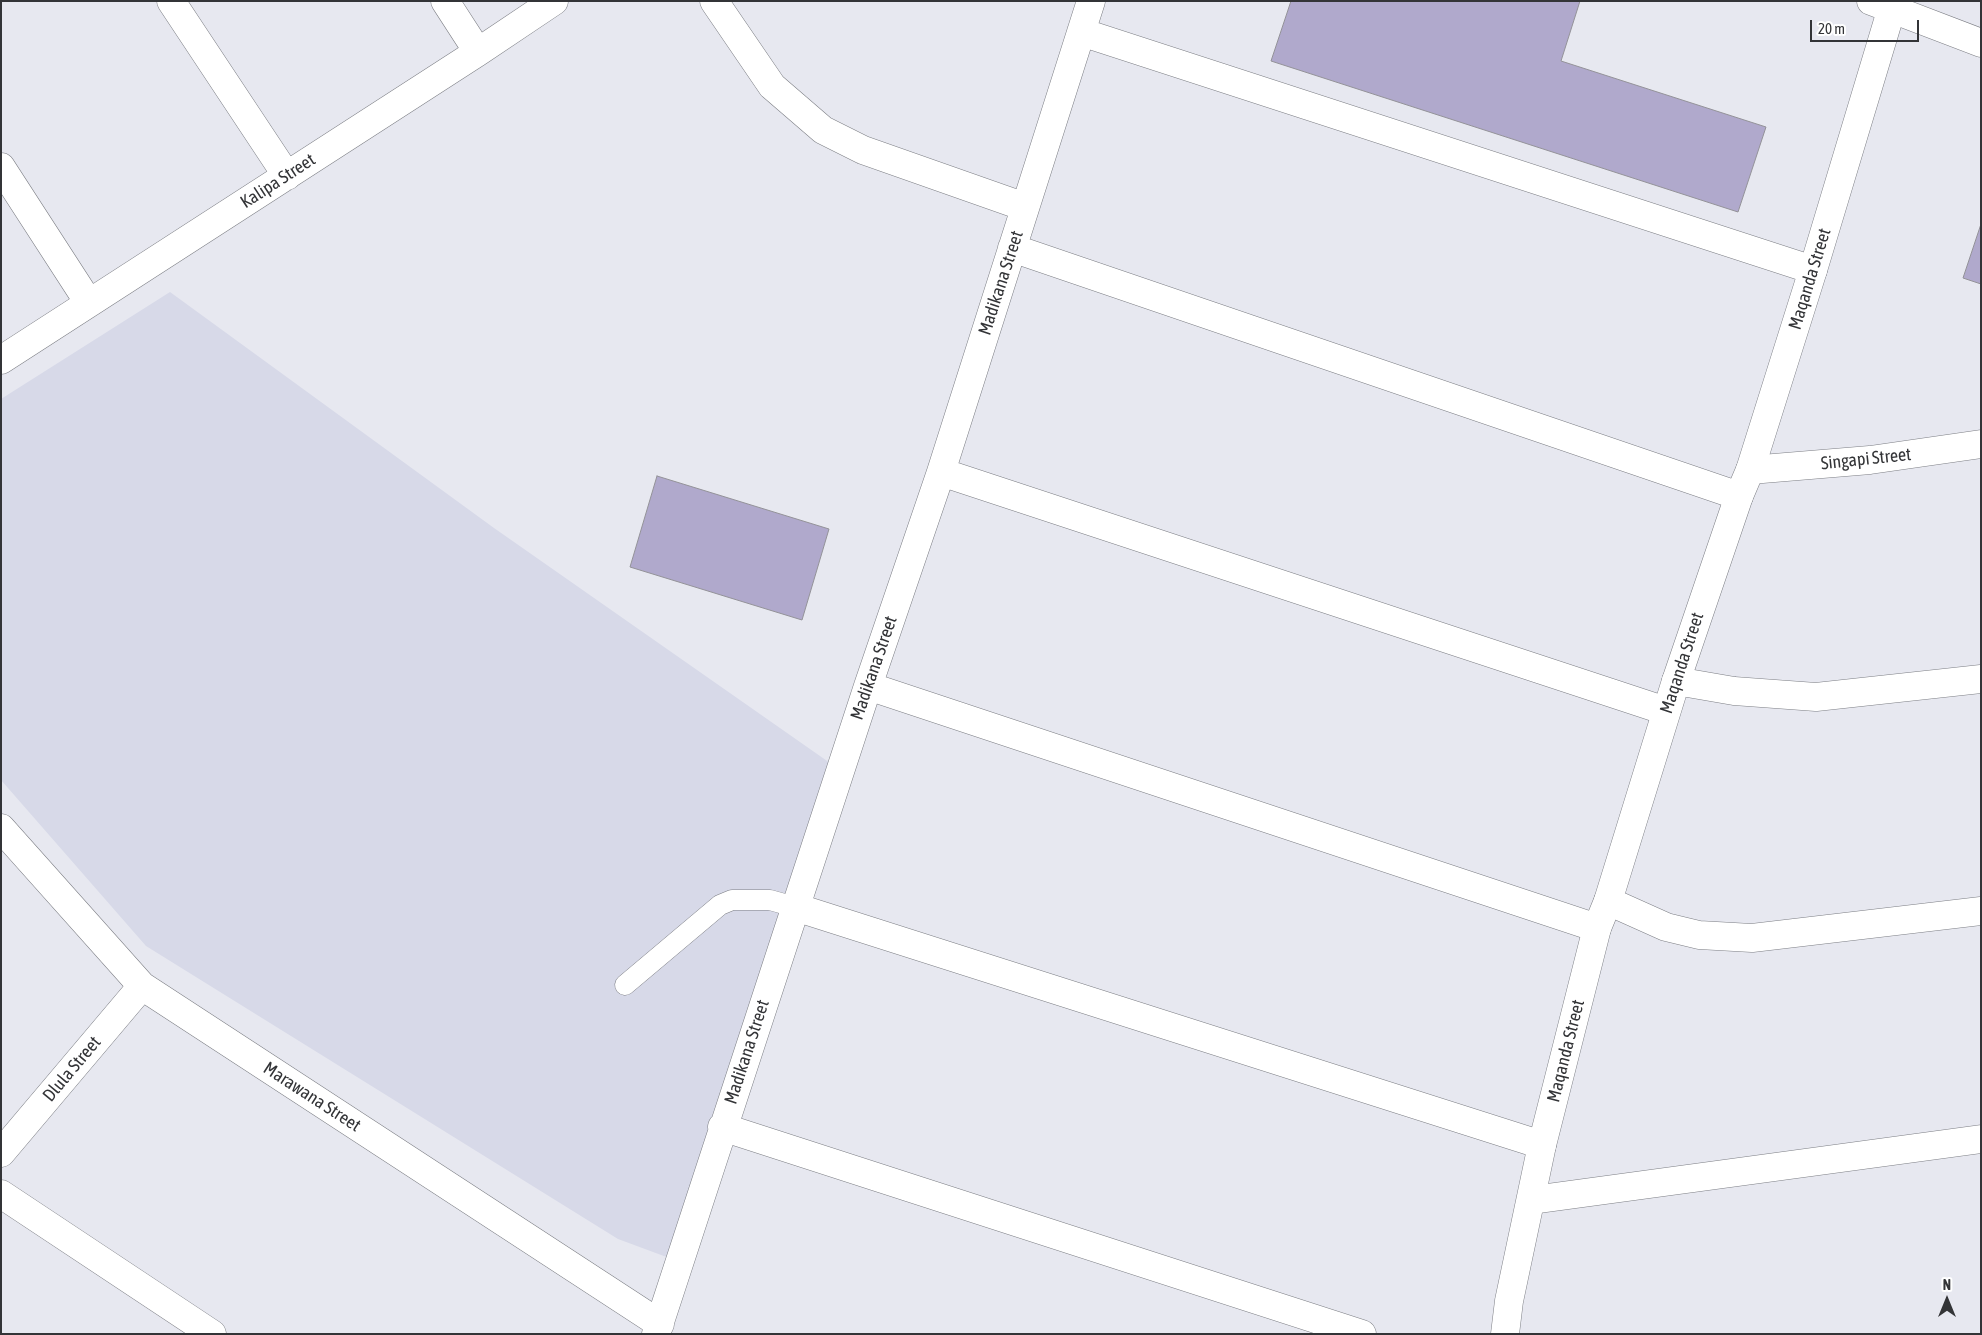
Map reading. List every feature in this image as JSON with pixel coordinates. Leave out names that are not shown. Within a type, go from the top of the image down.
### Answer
[{"type":"street","points":[[171,1],[287,176]]},
{"type":"street","points":[[445,1],[478,52]]},
{"type":"street","name":"Kalipa Street","points":[[1,360],[554,1]]},
{"type":"street","points":[[714,1],[772,86],[823,130],[863,150],[1025,207]]},
{"type":"street","name":"Madikana Street","points":[[658,1329],[722,1127],[941,472],[1091,1]]},
{"type":"street","points":[[1886,4],[1981,43]]},
{"type":"street","name":"Maqanda Street","points":[[1505,1334],[1542,1146],[1597,928],[1608,901],[1676,681],[1739,496],[1750,470],[1813,270],[1886,4]]},
{"type":"street","points":[[1081,32],[1813,270]]},
{"type":"street","points":[[1,167],[89,303]]},
{"type":"street","points":[[1012,248],[1739,496]]},
{"type":"street","name":"Singapi Street","points":[[1750,470],[1870,460],[1981,444]]},
{"type":"street","points":[[941,472],[1666,711]]},
{"type":"street","points":[[1676,681],[1734,691],[1816,697],[1981,678]]},
{"type":"street","points":[[868,686],[1597,928]]},
{"type":"street","name":"Marawana Street","points":[[1,828],[142,986],[658,1329]]},
{"type":"street","points":[[1608,901],[1666,927],[1699,935],[1752,938],[1981,911]]},
{"type":"street","points":[[795,907],[1542,1146]]},
{"type":"street","name":"Dlula Street","points":[[1,1152],[142,986]]},
{"type":"street","points":[[722,1127],[1362,1334]]},
{"type":"street","points":[[1532,1200],[1981,1139]]},
{"type":"street","points":[[1,1194],[212,1334]]},
{"type":"lane","points":[[624,985],[720,905],[732,900],[770,900],[795,907]]},
{"type":"shaded area","points":[[170,292],[494,528],[840,770],[680,1262],[618,1239],[146,946],[1,780],[1,399]]},
{"type":"building","points":[[1291,1],[1580,1],[1561,61],[1766,127],[1738,212],[1271,61]]},
{"type":"building","points":[[1981,224],[1981,284],[1963,278]]},
{"type":"building","points":[[657,476],[829,529],[802,620],[630,567]]}]
